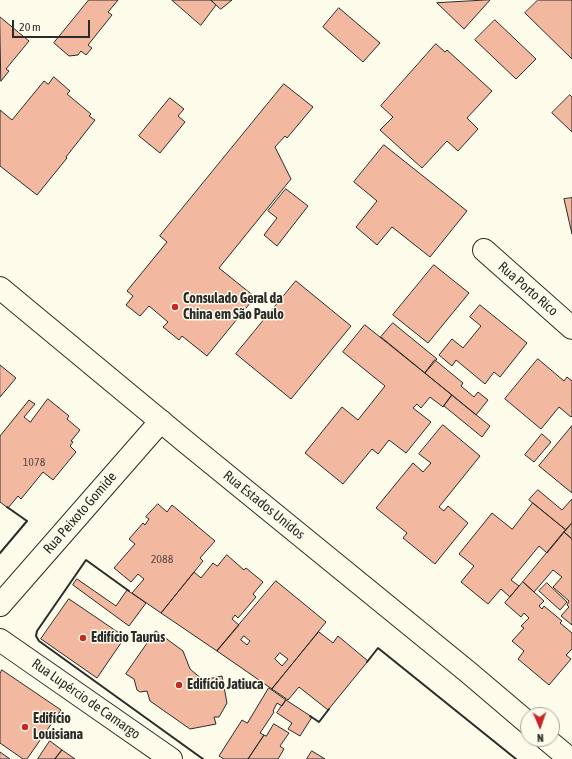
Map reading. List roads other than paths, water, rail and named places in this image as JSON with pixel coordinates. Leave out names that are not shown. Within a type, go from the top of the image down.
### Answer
[{"type":"main road","name":"Rua Porto Rico","points":[[484,250],[572,328]]},
{"type":"main road","name":"Rua Estados Unidos","points":[[0,288],[520,716]]},
{"type":"main road","name":"Rua Peixoto Gomide","points":[[0,605],[161,421]]},
{"type":"main road","name":"Rua Lupércio de Camargo","points":[[0,640],[171,759]]},
{"type":"main road","points":[[554,747],[563,757]]},
{"type":"place","name":"Consulado Geral da China em São Paulo","points":[[175,307]]},
{"type":"place","name":"Edifício Taurus","points":[[83,638]]},
{"type":"place","name":"Edifício Jatiuca","points":[[179,685]]},
{"type":"place","name":"Edifício Louisiana","points":[[25,727]]}]
